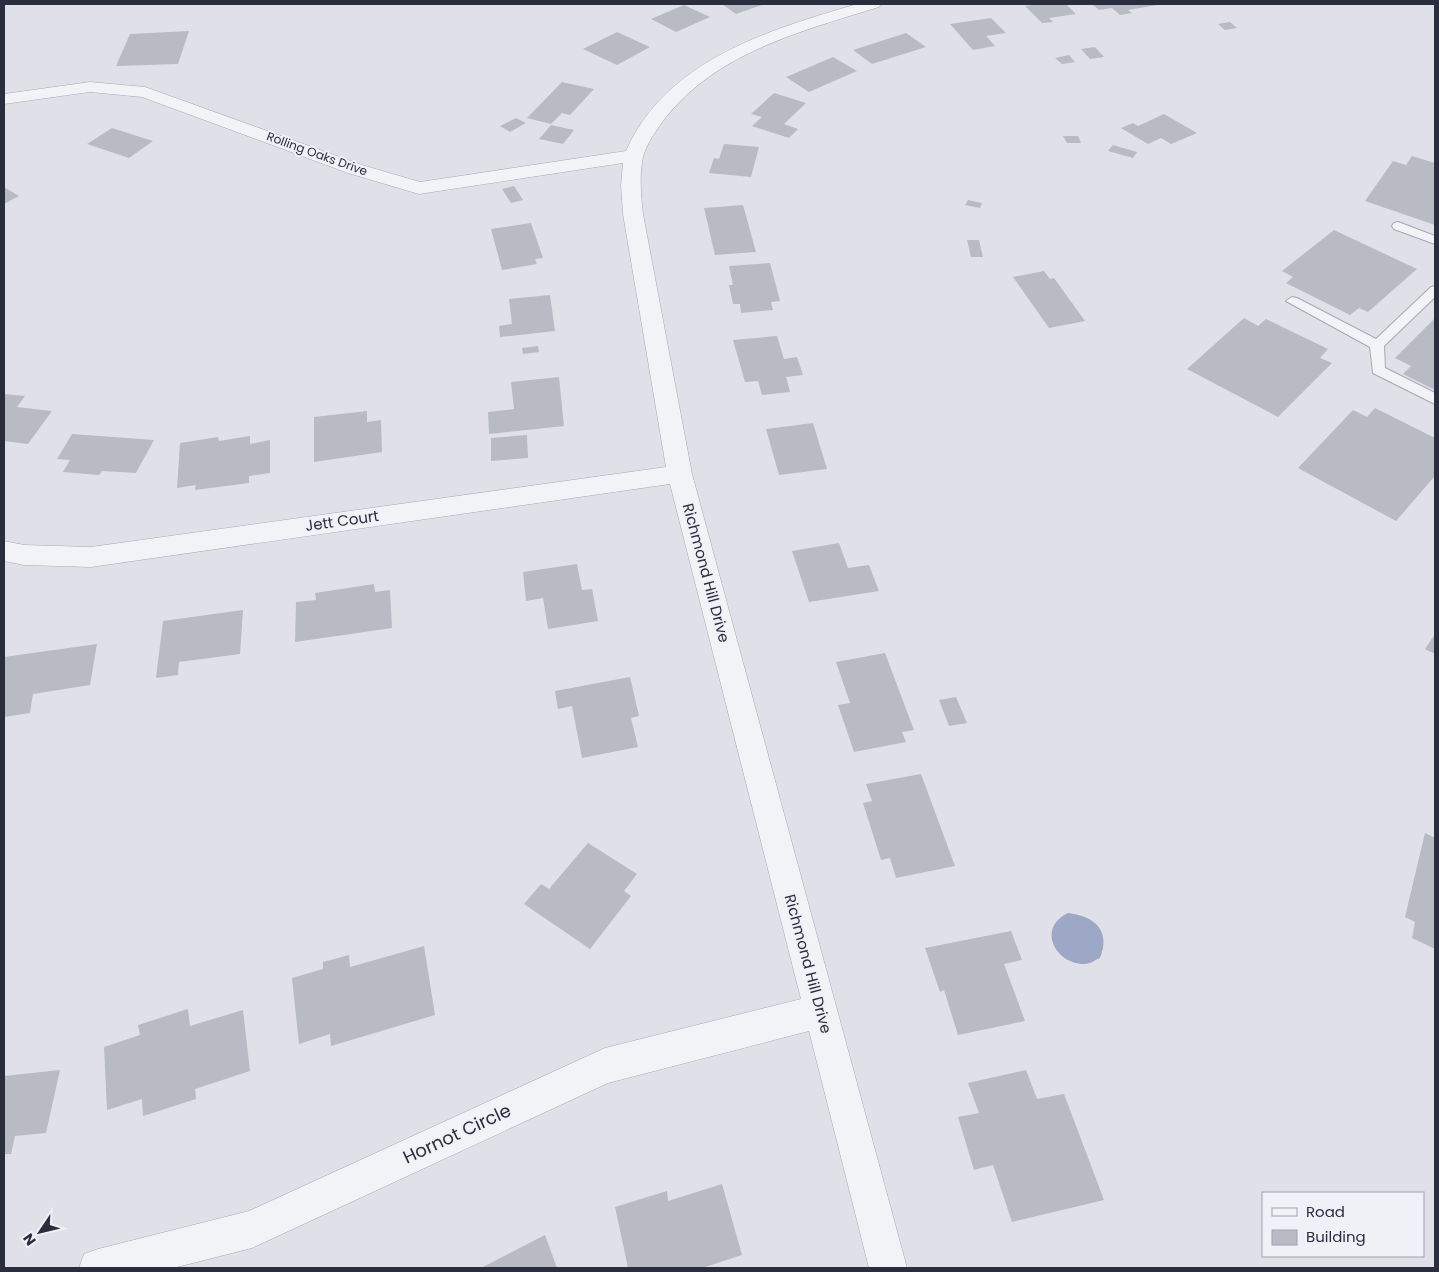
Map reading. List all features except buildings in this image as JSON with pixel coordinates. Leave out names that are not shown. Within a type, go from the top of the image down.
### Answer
[{"type":"street","name":"Richmond Hill Drive","points":[[874,4],[807,24],[733,54],[685,84],[662,108],[634,156],[630,182],[633,214],[680,474],[888,1268]]},
{"type":"street","name":"Rolling Oaks Drive","points":[[4,99],[90,88],[145,92],[355,169],[419,188],[634,156]]},
{"type":"street","name":"Jett Court","points":[[4,551],[24,555],[91,557],[680,474]]},
{"type":"street","name":"Hornot Circle","points":[[98,1268],[252,1229],[605,1066],[820,1011]]},
{"type":"lane","points":[[1398,226],[1435,240]]},
{"type":"lane","points":[[1434,399],[1378,370],[1377,346],[1435,290]]},
{"type":"lane","points":[[1292,301],[1377,346]]},
{"type":"water","points":[[1068,913],[1086,917],[1098,926],[1103,940],[1100,958],[1087,964],[1075,963],[1066,959],[1058,952],[1052,936],[1053,927],[1058,920]]}]
